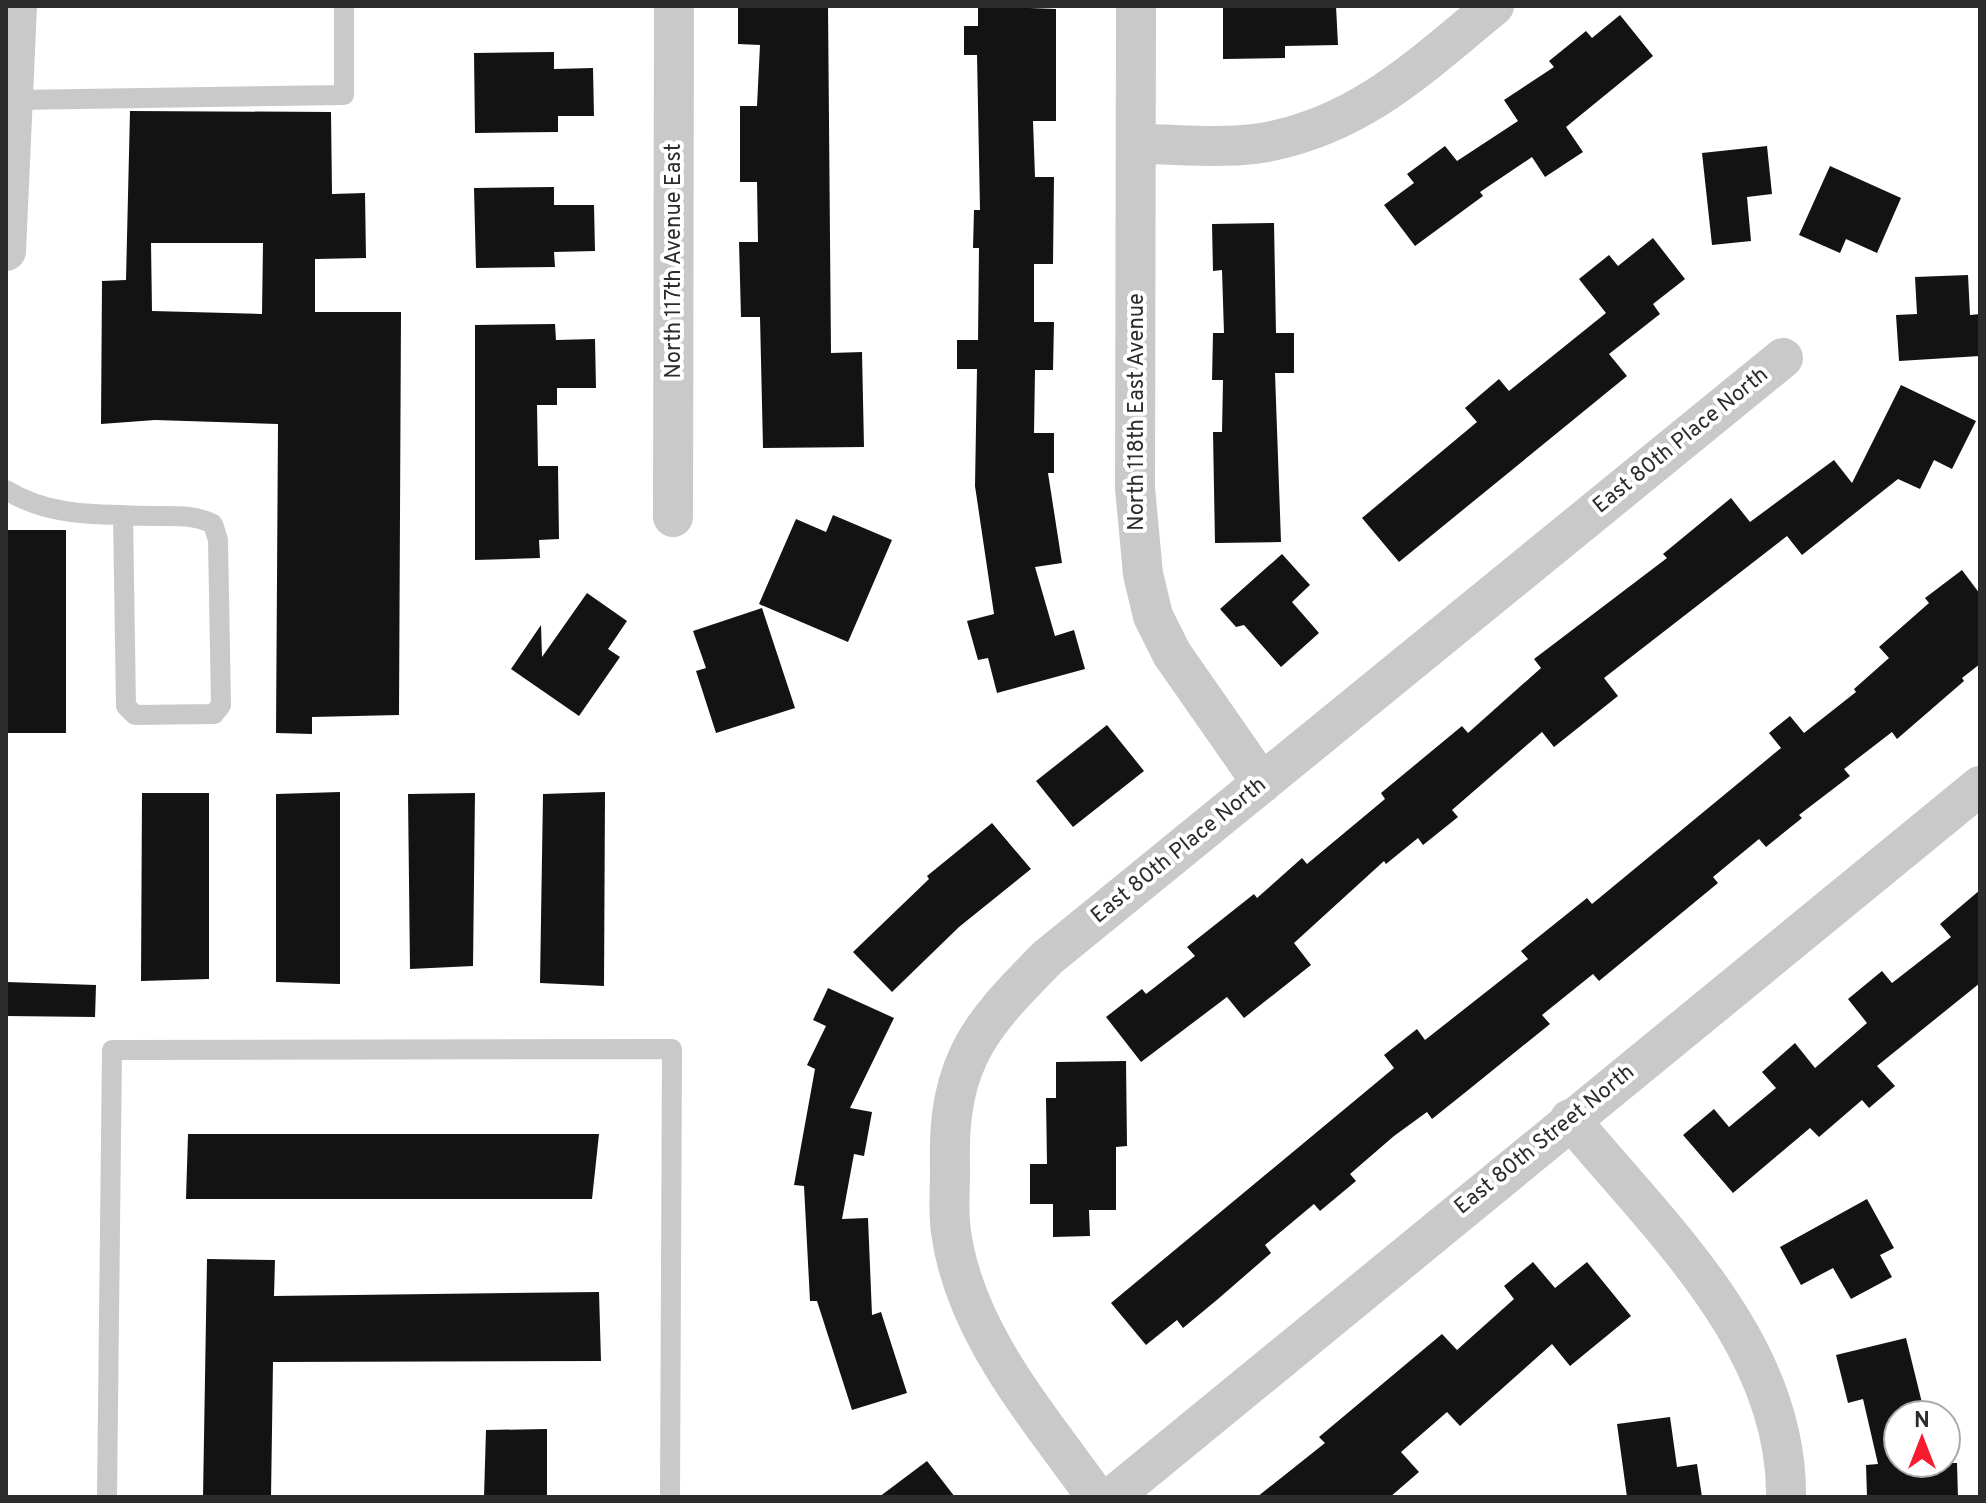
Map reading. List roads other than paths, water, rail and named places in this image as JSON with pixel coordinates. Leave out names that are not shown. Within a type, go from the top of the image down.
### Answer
[{"type":"street","points":[[6,251],[17,6]]},
{"type":"street","name":"North 117th Avenue East","points":[[673,517],[674,6]]},
{"type":"street","name":"North 118th East Avenue","points":[[1136,6],[1135,488],[1143,574],[1153,616],[1172,654],[1262,783]]},
{"type":"street","points":[[1137,144],[1270,142],[1350,117],[1381,98],[1494,6]]},
{"type":"street","name":"East 80th Place North","points":[[1096,1497],[1000,1360],[974,1312],[951,1231],[949,1141],[953,1098],[976,1043],[999,1011],[1047,958],[1783,358]]},
{"type":"street","name":"East 80th Street North","points":[[1112,1497],[1980,786]]},
{"type":"street","points":[[1570,1119],[1723,1304],[1746,1342],[1763,1381],[1776,1429],[1786,1497]]},
{"type":"lane","points":[[15,100],[344,95],[344,6]]},
{"type":"lane","points":[[6,490],[27,503],[64,514],[123,515],[199,517],[213,524],[218,540],[221,705],[214,714],[135,715],[126,706],[123,515]]},
{"type":"lane","points":[[107,1497],[112,1050],[672,1049],[670,1497]]}]
